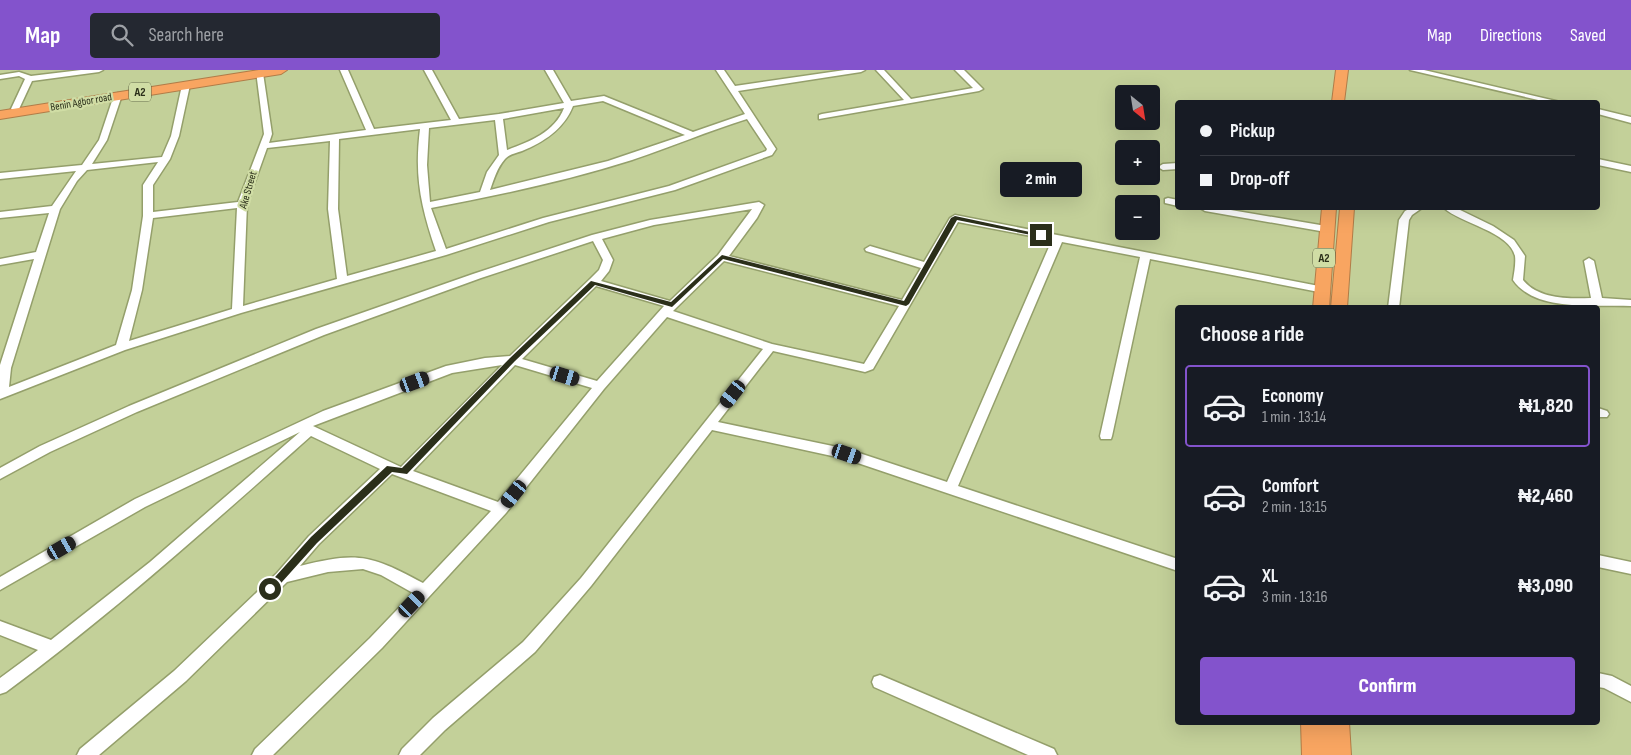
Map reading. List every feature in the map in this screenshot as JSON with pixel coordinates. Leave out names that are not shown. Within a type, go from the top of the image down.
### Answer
[{"type":"highway","name":"Benin Agbor road","points":[[0,111],[280,70]]},
{"type":"highway","points":[[1338,100],[1342,70]]},
{"type":"highway","points":[[1350,100],[1353,70]]},
{"type":"highway","name":"Benin Agbor road","points":[[0,115],[257,72]]},
{"type":"highway","name":"A2","points":[[1322,305],[1329,210]]},
{"type":"highway","name":"A2","points":[[1339,305],[1347,210]]},
{"type":"highway","points":[[1314,725],[1315,755]]},
{"type":"highway","points":[[1336,725],[1338,755]]},
{"type":"street","points":[[0,76],[19,74],[29,78],[99,70]]},
{"type":"street","points":[[344,70],[371,132]]},
{"type":"street","points":[[428,70],[456,122]]},
{"type":"street","points":[[484,195],[492,172],[503,155],[529,145],[554,128],[567,115],[570,105],[549,70]]},
{"type":"street","points":[[1,395],[121,347],[237,311],[442,253],[546,220],[672,188],[764,156],[772,148],[748,116],[734,89],[720,70]]},
{"type":"street","points":[[734,89],[861,70]]},
{"type":"street","points":[[880,70],[909,101]]},
{"type":"street","points":[[822,117],[979,89],[958,70]]},
{"type":"street","points":[[1414,70],[1547,100]]},
{"type":"street","name":"Ake Street","points":[[237,311],[242,204],[268,134],[257,72]]},
{"type":"street","points":[[15,109],[29,78]]},
{"type":"street","points":[[121,347],[137,290],[148,216],[148,185],[165,159],[175,136],[186,85]]},
{"type":"street","points":[[1,395],[5,368],[55,209],[103,140],[118,96]]},
{"type":"street","points":[[264,146],[292,144],[499,116],[604,98],[691,134]]},
{"type":"street","points":[[1600,112],[1631,120]]},
{"type":"street","points":[[499,116],[503,155]]},
{"type":"street","points":[[426,206],[484,195],[613,163],[691,134],[748,116]]},
{"type":"street","points":[[425,126],[422,147],[422,170],[426,206],[442,253]]},
{"type":"street","points":[[335,137],[331,197],[335,242],[343,281]]},
{"type":"street","points":[[0,176],[165,159]]},
{"type":"street","points":[[1600,162],[1631,169]]},
{"type":"street","points":[[1164,167],[1175,166]]},
{"type":"street","points":[[148,216],[242,204]]},
{"type":"street","points":[[0,474],[45,449],[133,409],[320,332],[477,276],[596,237],[653,222],[758,205],[754,216],[722,257],[668,309],[600,386],[501,509],[376,642],[261,755]]},
{"type":"street","points":[[0,216],[55,209]]},
{"type":"street","points":[[1217,210],[1326,229]]},
{"type":"street","points":[[1396,305],[1404,220],[1408,213],[1413,210]]},
{"type":"street","points":[[1454,210],[1504,237],[1516,247],[1520,254],[1518,280],[1524,288],[1537,295],[1573,302],[1597,300],[1631,303]]},
{"type":"street","points":[[593,282],[770,347],[865,368],[870,366],[955,218],[1324,290]]},
{"type":"street","points":[[86,755],[180,676],[282,577],[314,540],[397,470],[593,282],[608,264],[608,260],[596,237]]},
{"type":"street","points":[[950,490],[1058,239]]},
{"type":"street","points":[[870,249],[927,266]]},
{"type":"street","points":[[1106,436],[1146,254]]},
{"type":"street","points":[[0,262],[39,255]]},
{"type":"street","points":[[722,257],[906,304]]},
{"type":"street","points":[[1589,260],[1597,300]]},
{"type":"street","points":[[408,755],[439,724],[530,647],[586,582],[770,347]]},
{"type":"street","points":[[0,687],[53,648],[141,578],[306,428],[327,414],[450,369],[485,362],[512,360],[600,386]]},
{"type":"street","points":[[709,425],[847,454],[1175,564]]},
{"type":"street","points":[[0,584],[140,503],[229,459],[306,428],[397,470],[501,509]]},
{"type":"street","points":[[1600,561],[1631,568]]},
{"type":"street","points":[[282,577],[326,567],[359,563],[372,565],[424,591]]},
{"type":"street","points":[[0,628],[53,648]]},
{"type":"street","points":[[1600,680],[1606,681],[1631,694]]},
{"type":"street","points":[[880,682],[1048,755]]},
{"type":"route","points":[[270,589],[314,540],[390,468],[404,472],[512,360],[593,282],[672,305],[722,257],[906,304],[955,218],[1041,235]]}]
